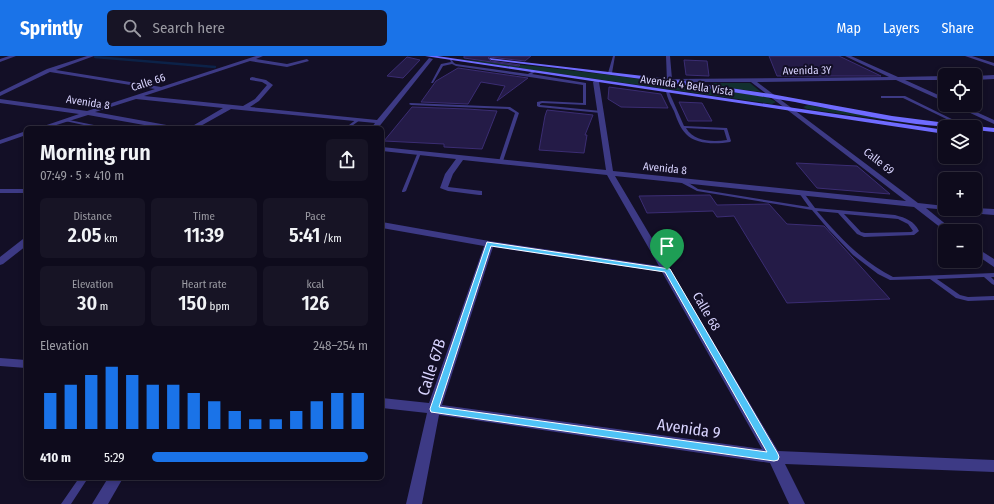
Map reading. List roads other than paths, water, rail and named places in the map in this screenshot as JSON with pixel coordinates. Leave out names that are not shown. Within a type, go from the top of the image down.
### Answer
[{"type":"street","points":[[0,61],[14,56]]},
{"type":"street","points":[[0,94],[49,70],[92,56]]},
{"type":"street","name":"Calle 66","points":[[47,126],[261,56]]},
{"type":"street","points":[[668,56],[669,81]]},
{"type":"street","points":[[847,56],[938,97]]},
{"type":"street","points":[[967,56],[994,65]]},
{"type":"street","points":[[376,126],[430,57],[438,57]]},
{"type":"street","name":"Avenida 4 Bella Vista","points":[[438,57],[531,74],[938,131]]},
{"type":"street","name":"Avenida 4 Bella Vista","points":[[452,59],[537,64],[610,73],[771,96],[892,118],[938,124]]},
{"type":"street","points":[[250,60],[287,66],[307,60]]},
{"type":"street","points":[[49,70],[161,88]]},
{"type":"street","points":[[982,78],[994,77]]},
{"type":"street","name":"Avenida 3Y","points":[[669,81],[938,78]]},
{"type":"street","points":[[244,108],[257,100],[270,86],[264,81],[252,79]]},
{"type":"street","name":"Calle 69","points":[[752,80],[941,224]]},
{"type":"street","name":"Calle 68","points":[[596,82],[610,173],[774,457],[797,504]]},
{"type":"street","points":[[136,97],[379,122]]},
{"type":"street","name":"Avenida 8","points":[[0,101],[88,113],[162,126]]},
{"type":"street","points":[[196,126],[230,107]]},
{"type":"street","points":[[972,112],[994,122]]},
{"type":"street","points":[[982,129],[994,130]]},
{"type":"street","points":[[0,142],[24,134]]},
{"type":"street","points":[[982,135],[994,136]]},
{"type":"street","name":"Avenida 8","points":[[384,149],[938,208]]},
{"type":"street","points":[[461,157],[449,174],[444,188],[448,190],[479,193]]},
{"type":"street","points":[[0,191],[24,191]]},
{"type":"street","points":[[982,211],[994,212]]},
{"type":"street","points":[[384,225],[489,244],[667,270]]},
{"type":"street","points":[[0,262],[24,243]]},
{"type":"street","name":"Calle 67B","points":[[414,504],[434,409],[489,244]]},
{"type":"street","points":[[982,255],[994,264]]},
{"type":"street","points":[[0,362],[24,364]]},
{"type":"street","name":"Avenida 9","points":[[384,403],[774,457],[994,466]]},
{"type":"street","points":[[100,504],[115,480]]},
{"type":"lane","points":[[610,73],[614,56]]},
{"type":"lane","points":[[432,82],[442,65],[452,59]]},
{"type":"lane","points":[[531,74],[585,84],[585,104],[542,102],[538,104],[539,106],[600,112]]},
{"type":"lane","points":[[667,92],[685,132],[691,137],[699,140],[729,141],[726,130],[683,127]]},
{"type":"lane","points":[[882,97],[904,97],[952,120]]},
{"type":"lane","points":[[411,104],[510,108],[514,110],[517,113],[501,161]]},
{"type":"lane","points":[[65,120],[94,126]]},
{"type":"lane","points":[[350,126],[358,120]]},
{"type":"lane","points":[[142,126],[152,124]]},
{"type":"lane","points":[[404,191],[419,153]]},
{"type":"lane","points":[[682,181],[697,190],[813,209],[839,211],[895,217],[913,224],[916,231],[912,234],[864,235],[859,233],[839,211]]},
{"type":"lane","points":[[801,193],[813,209],[863,262],[879,274],[892,279],[994,275]]},
{"type":"lane","points":[[985,275],[994,283]]},
{"type":"lane","points":[[932,278],[958,297],[968,299],[994,298]]},
{"type":"lane","points":[[66,504],[83,480]]},
{"type":"waterway","points":[[95,57],[215,67]]}]
